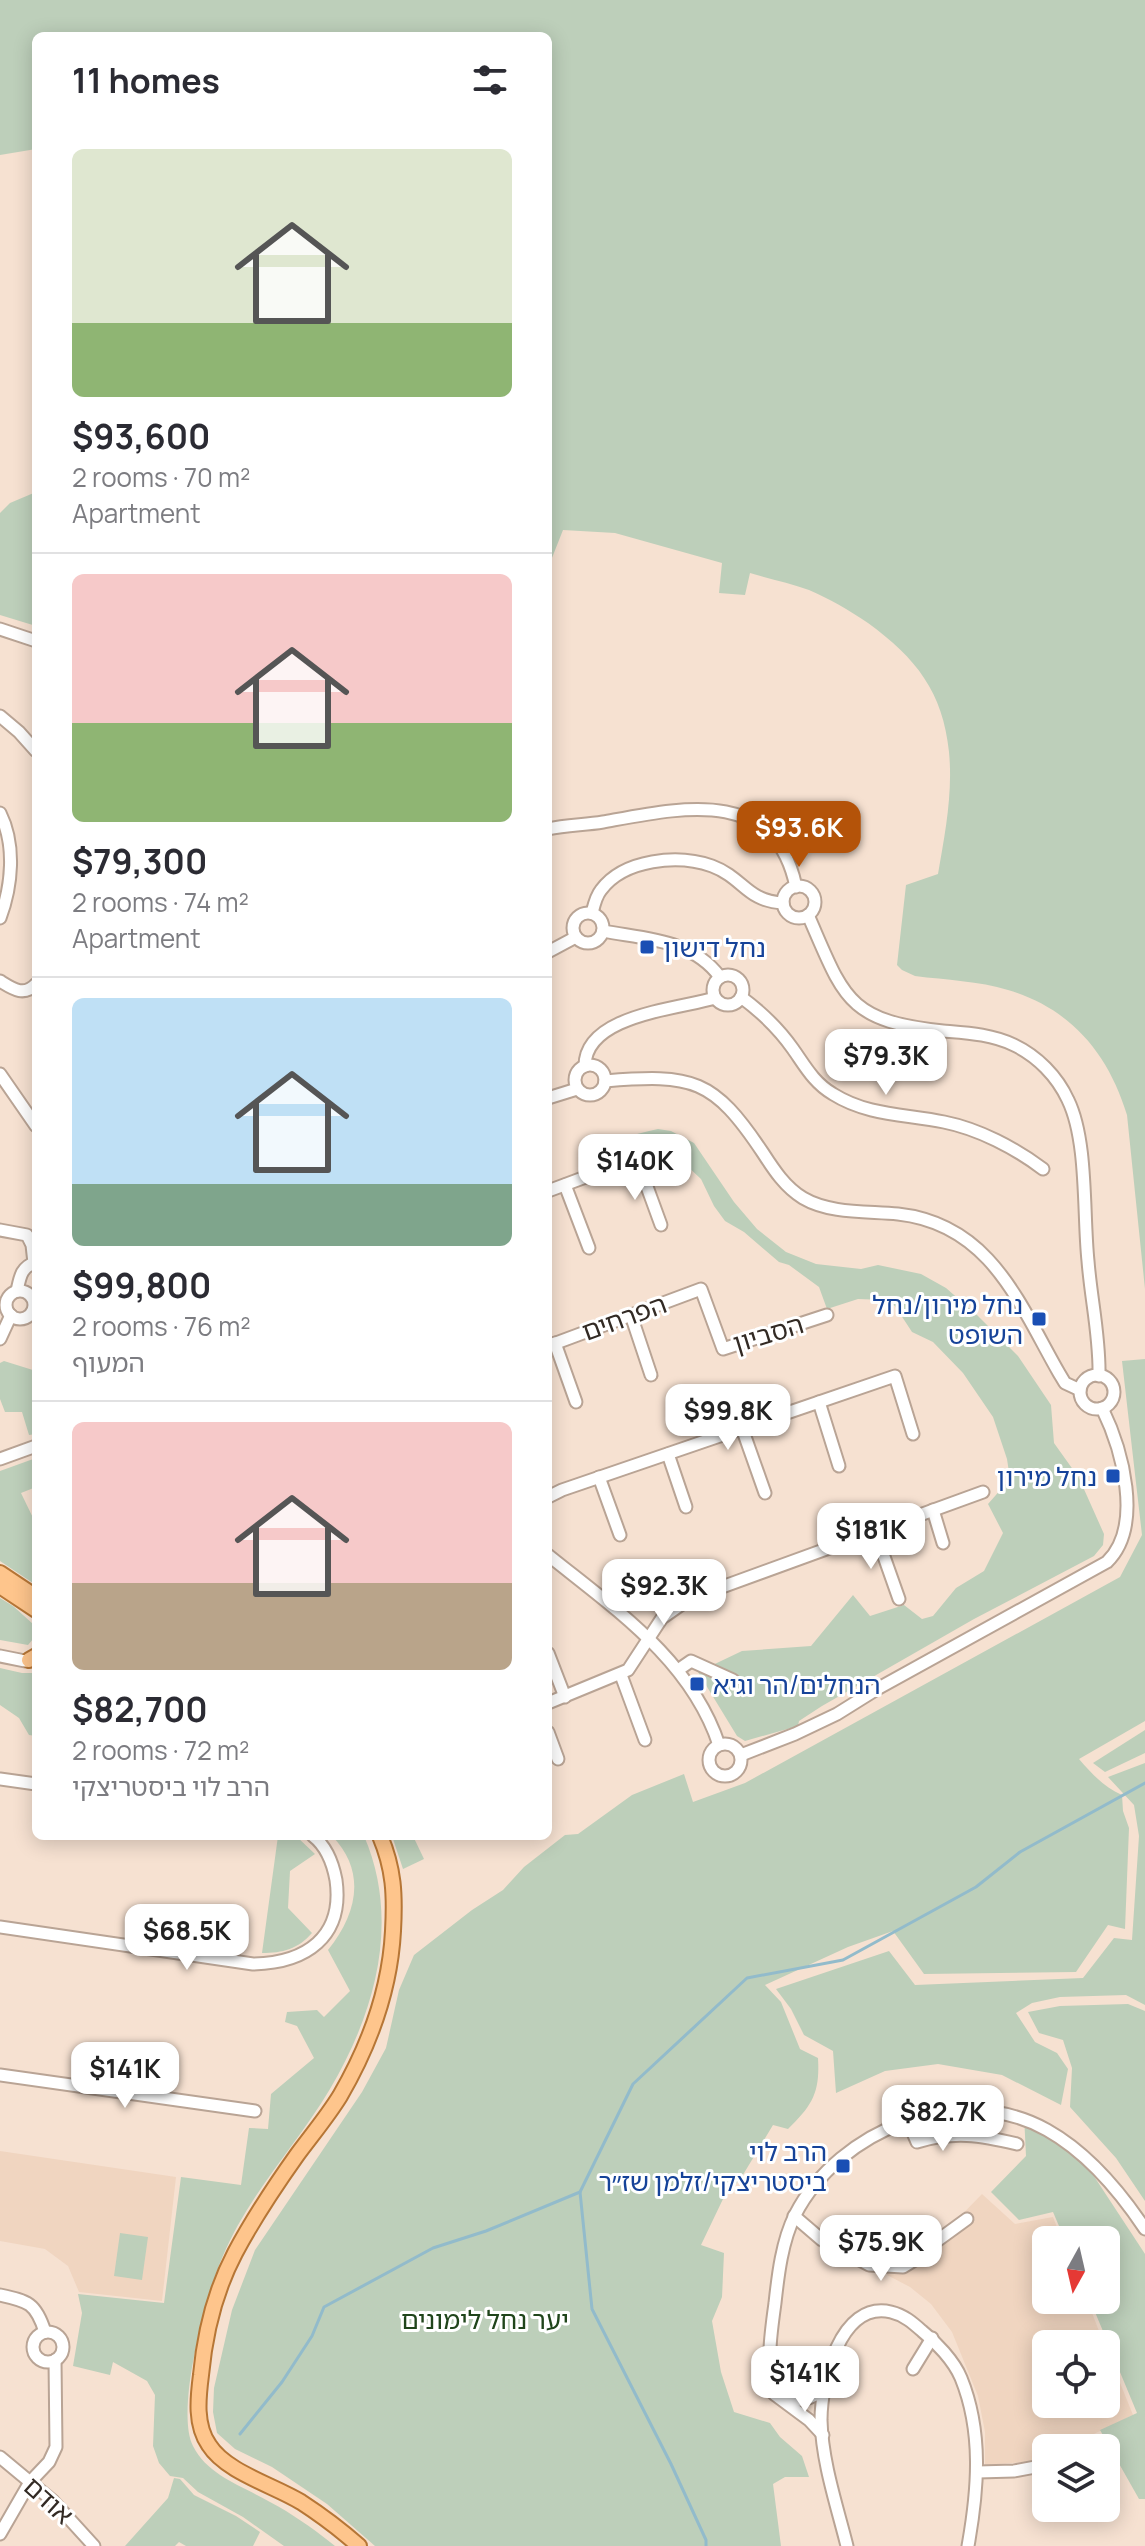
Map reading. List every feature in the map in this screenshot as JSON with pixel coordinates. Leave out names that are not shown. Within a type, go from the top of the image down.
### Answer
[{"type":"main road","points":[[0,1573],[32,1604]]},
{"type":"main road","points":[[0,1586],[32,1605]]},
{"type":"main road","points":[[359,2546],[300,2502],[223,2460],[203,2436],[199,2394],[211,2313],[235,2254],[280,2181],[339,2098],[381,2003],[389,1971],[395,1903],[393,1872],[381,1840]]},
{"type":"street","points":[[0,629],[32,640]]},
{"type":"street","points":[[0,716],[32,747]]},
{"type":"street","points":[[552,828],[654,812],[705,808],[723,810],[754,822],[781,845],[796,887]]},
{"type":"street","points":[[0,813],[6,828],[10,861],[9,885],[0,918]]},
{"type":"street","points":[[592,913],[600,891],[613,879],[647,863],[670,861],[694,861],[713,866],[731,876],[757,898],[783,903]]},
{"type":"street","points":[[796,887],[805,888],[813,896],[814,908],[808,915],[798,918],[786,912],[783,903],[786,893],[796,887]]},
{"type":"street","points":[[592,913],[602,921],[603,931],[594,943],[583,943],[572,929],[574,921],[581,914],[592,913]]},
{"type":"street","points":[[808,915],[834,976],[859,1007],[885,1021],[903,1026],[994,1037],[1028,1053],[1056,1079],[1071,1105],[1079,1133],[1099,1376]]},
{"type":"street","points":[[603,931],[683,948],[705,960],[720,977]]},
{"type":"street","points":[[552,950],[576,937]]},
{"type":"street","points":[[585,1066],[585,1055],[590,1044],[623,1022],[715,998],[726,1005],[736,1003],[743,989],[737,977],[727,974],[720,977],[713,986],[715,998]]},
{"type":"street","points":[[0,981],[21,992],[32,987]]},
{"type":"street","points":[[741,997],[783,1037],[814,1079],[833,1094],[881,1114],[929,1119],[965,1128],[1015,1150],[1043,1169]]},
{"type":"street","points":[[585,1066],[597,1067],[605,1081],[602,1090],[594,1095],[584,1095],[577,1089],[575,1081],[576,1074],[585,1066]]},
{"type":"street","points":[[0,1074],[32,1120]]},
{"type":"street","points":[[605,1081],[663,1077],[703,1088],[734,1112],[778,1176],[801,1197],[832,1208],[923,1218],[964,1238],[987,1256],[997,1269],[1065,1383],[1080,1390]]},
{"type":"street","points":[[552,1097],[577,1089]]},
{"type":"street","points":[[552,1190],[615,1166],[624,1166],[642,1173],[661,1225]]},
{"type":"street","points":[[565,1185],[589,1248]]},
{"type":"street","points":[[0,1230],[27,1235],[32,1245]]},
{"type":"street","points":[[17,1291],[23,1270],[32,1264]]},
{"type":"street","name":"הפרחים","points":[[552,1344],[701,1289]]},
{"type":"street","name":"הסביון","points":[[701,1289],[723,1349],[827,1315]]},
{"type":"street","points":[[0,1339],[8,1297],[17,1291],[24,1291],[32,1300]]},
{"type":"street","points":[[6,1308],[22,1318],[32,1314]]},
{"type":"street","points":[[631,1315],[651,1375]]},
{"type":"street","points":[[552,1346],[576,1402]]},
{"type":"street","points":[[552,1495],[895,1376],[913,1434]]},
{"type":"street","points":[[1099,1376],[1107,1380],[1113,1389],[1110,1403],[1102,1408],[1090,1408],[1082,1400],[1080,1390],[1086,1379],[1099,1376]]},
{"type":"street","points":[[819,1402],[839,1466]]},
{"type":"street","points":[[741,1755],[837,1714],[1107,1562],[1122,1541],[1127,1510],[1116,1440],[1102,1408]]},
{"type":"street","points":[[742,1428],[765,1493]]},
{"type":"street","points":[[0,1459],[32,1447]]},
{"type":"street","points":[[668,1454],[686,1507]]},
{"type":"street","points":[[599,1477],[620,1535]]},
{"type":"street","points":[[552,1702],[621,1675],[635,1661],[662,1618],[689,1599],[983,1492]]},
{"type":"street","points":[[933,1510],[943,1543]]},
{"type":"street","points":[[875,1531],[899,1599]]},
{"type":"street","points":[[552,1558],[649,1637],[678,1670],[706,1714],[719,1745]]},
{"type":"street","points":[[0,1656],[32,1658]]},
{"type":"street","points":[[678,1670],[691,1661],[733,1680]]},
{"type":"street","points":[[552,1663],[565,1697]]},
{"type":"street","points":[[621,1675],[645,1740]]},
{"type":"street","points":[[552,1743],[558,1759]]},
{"type":"street","points":[[719,1745],[730,1745],[741,1755],[741,1763],[735,1773],[728,1776],[714,1771],[709,1762],[712,1752],[719,1745]]},
{"type":"street","points":[[0,1779],[32,1783]]},
{"type":"street","points":[[0,1927],[253,1964],[287,1961],[314,1947],[330,1927],[335,1915],[337,1886],[334,1868],[317,1840]]},
{"type":"street","points":[[0,2075],[255,2111]]},
{"type":"street","points":[[823,2435],[809,2420],[774,2394],[769,2346],[779,2267],[794,2216],[816,2183],[842,2157],[870,2138],[925,2115],[973,2111],[1020,2119],[1045,2129],[1099,2170],[1145,2229]]},
{"type":"street","points":[[908,2121],[917,2142],[942,2135],[984,2136],[1017,2144]]},
{"type":"street","points":[[794,2216],[822,2240],[869,2265],[903,2267],[967,2219]]},
{"type":"street","points":[[0,2295],[33,2306],[40,2315],[45,2332]]},
{"type":"street","points":[[847,2546],[823,2435],[824,2391],[840,2342],[850,2325],[862,2315],[888,2311],[901,2315],[932,2338],[959,2374],[967,2394],[978,2472],[968,2546]]},
{"type":"street","points":[[45,2332],[55,2333],[63,2344],[61,2354],[55,2360],[44,2362],[34,2353],[34,2339],[45,2332]]},
{"type":"street","points":[[913,2369],[932,2338]]},
{"type":"street","points":[[0,2534],[30,2482],[49,2462],[56,2447],[55,2360]]},
{"type":"street","points":[[772,2385],[788,2399],[796,2401],[824,2391]]},
{"type":"street","name":"אודם","points":[[0,2457],[75,2522],[94,2546]]},
{"type":"street","points":[[978,2472],[1032,2468]]},
{"type":"shaded area","points":[[0,2151],[176,2177],[162,2301],[79,2292],[68,2266],[45,2249],[0,2241]]},
{"type":"shaded area","points":[[982,2194],[1015,2224],[1053,2217],[1057,2226],[1032,2226],[1032,2314],[1092,2314],[1099,2330],[1032,2330],[1032,2418],[1120,2418],[1120,2383],[1133,2415],[1094,2434],[1032,2434],[1032,2461],[985,2465],[985,2432],[978,2396],[952,2332],[931,2304],[910,2287],[887,2275],[885,2249],[899,2252],[926,2247]]},
{"type":"green space","points":[[0,0],[1145,0],[1145,1289],[1127,1115],[1098,1053],[1068,1022],[1030,998],[986,985],[915,976],[897,965],[906,885],[938,874],[950,783],[949,752],[941,711],[913,663],[868,623],[809,590],[750,573],[745,595],[719,593],[722,563],[615,533],[563,530],[552,558],[552,32],[32,32],[32,150],[0,155]]},
{"type":"green space","points":[[32,494],[32,625],[0,615],[0,513],[10,503]]},
{"type":"green space","points":[[658,1129],[671,1131],[694,1143],[734,1202],[757,1229],[786,1252],[816,1264],[861,1269],[878,1265],[921,1274],[946,1288],[977,1315],[1018,1356],[1051,1405],[1054,1443],[1079,1478],[1104,1534],[1103,1545],[1094,1556],[974,1619],[822,1706],[799,1721],[798,1726],[745,1741],[737,1736],[698,1672],[742,1651],[811,1646],[853,1595],[870,1616],[904,1605],[922,1619],[933,1616],[956,1588],[984,1571],[1003,1533],[988,1504],[1010,1479],[993,1417],[963,1373],[933,1342],[912,1332],[895,1306],[884,1300],[858,1299],[827,1309],[819,1287],[789,1265],[779,1262],[744,1232],[725,1221],[701,1179],[686,1165],[670,1158],[643,1166],[604,1157],[591,1158],[585,1145]]},
{"type":"green space","name":"יער נחל לימונים","points":[[1145,1359],[1145,1721],[1079,1759],[1099,1780],[1122,1795],[1129,1828],[1125,1929],[1108,1925],[1076,1972],[924,1974],[893,1931],[848,1947],[765,1985],[781,2002],[800,2049],[818,2058],[816,2089],[804,2113],[788,2129],[773,2125],[741,2178],[723,2199],[701,2245],[724,2253],[722,2297],[712,2321],[721,2372],[734,2412],[770,2423],[780,2437],[802,2456],[809,2477],[785,2477],[773,2484],[781,2546],[375,2546],[327,2504],[272,2467],[235,2449],[217,2433],[213,2412],[214,2388],[232,2310],[255,2250],[362,2092],[386,2048],[399,1990],[414,1955],[503,1890],[524,1867],[565,1835],[578,1834],[632,1795],[684,1774],[693,1802],[745,1783],[1120,1577],[1142,1535],[1122,1361]]},
{"type":"green space","points":[[4,1361],[32,1370],[32,1435],[29,1435],[22,1412],[5,1412],[0,1399],[0,1363]]},
{"type":"green space","points":[[32,1459],[32,1489],[21,1493],[32,1516],[32,1582],[0,1561],[0,1471]]},
{"type":"green space","points":[[0,1598],[32,1623],[32,1640],[28,1645],[0,1640]]},
{"type":"green space","points":[[0,1668],[32,1673],[32,1735],[19,1718],[0,1705]]},
{"type":"green space","points":[[1145,1730],[1145,1753],[1105,1772],[1093,1763]]},
{"type":"green space","points":[[1145,1763],[1145,2005],[1126,1995],[1060,1997],[1032,2003],[1016,2013],[1035,2042],[1057,2053],[1068,2069],[1061,2105],[1002,2075],[938,2064],[885,2071],[836,2093],[833,2051],[804,2035],[791,2009],[776,1989],[889,1951],[915,1985],[1083,1978],[1114,1938],[1132,1940],[1139,1836],[1134,1805],[1108,1777]]},
{"type":"green space","points":[[277,1840],[300,1840],[315,1854],[290,1871],[288,1908],[312,1933],[290,1949],[262,1953]]},
{"type":"green space","points":[[335,1840],[365,1840],[375,1868],[381,1901],[381,1933],[378,1966],[370,1998],[360,2029],[330,2089],[249,2207],[222,2258],[200,2326],[188,2405],[190,2438],[208,2465],[295,2517],[335,2546],[284,2546],[243,2517],[198,2492],[183,2478],[170,2476],[159,2463],[153,2446],[155,2395],[147,2381],[113,2362],[110,2375],[73,2366],[82,2313],[78,2294],[164,2303],[181,2177],[241,2185],[249,2128],[268,2129],[271,2094],[314,2058],[297,2026],[285,2022],[287,2012],[317,2010],[324,2017],[350,1991],[328,1950],[346,1922],[354,1893],[354,1878],[343,1850]]},
{"type":"green space","points":[[393,1840],[415,1840],[424,1859],[403,1869]]},
{"type":"green space","points":[[1128,2004],[1145,2011],[1145,2201],[1116,2158],[1070,2107],[1072,2068],[1063,2040],[1039,2033],[1028,2012],[1060,2006]]},
{"type":"green space","points":[[1024,2115],[1084,2161],[1145,2254],[1145,2499],[1139,2499],[1120,2465],[1120,2434],[1102,2434],[1100,2430],[1137,2413],[1120,2372],[1120,2330],[1102,2330],[1096,2314],[1120,2314],[1120,2226],[1059,2226],[1053,2212],[1019,2220],[991,2192],[1026,2156]]},
{"type":"green space","points":[[120,2233],[148,2237],[142,2280],[114,2276]]},
{"type":"green space","points":[[174,2478],[180,2479],[194,2495],[260,2532],[253,2546],[186,2546],[179,2542],[175,2546],[125,2546],[168,2498]]},
{"type":"waterway","points":[[706,2546],[671,2464],[592,2309],[580,2192],[633,2084],[747,1978],[843,1960],[976,1887],[1020,1852],[1145,1783]]},
{"type":"waterway","points":[[240,2434],[282,2382],[312,2336],[324,2307],[433,2248],[486,2231],[580,2192]]},
{"type":"place","name":"נחל דישון","points":[[647,947]]},
{"type":"place","name":"נחל מירון/נחל השופט","points":[[1039,1319]]},
{"type":"place","name":"נחל מירון","points":[[1113,1476]]},
{"type":"place","name":"הנחלים/הר וגיא","points":[[697,1684]]},
{"type":"place","name":"הרב לוי ביסטריצקי/זלמן שז״ר","points":[[843,2166]]}]
